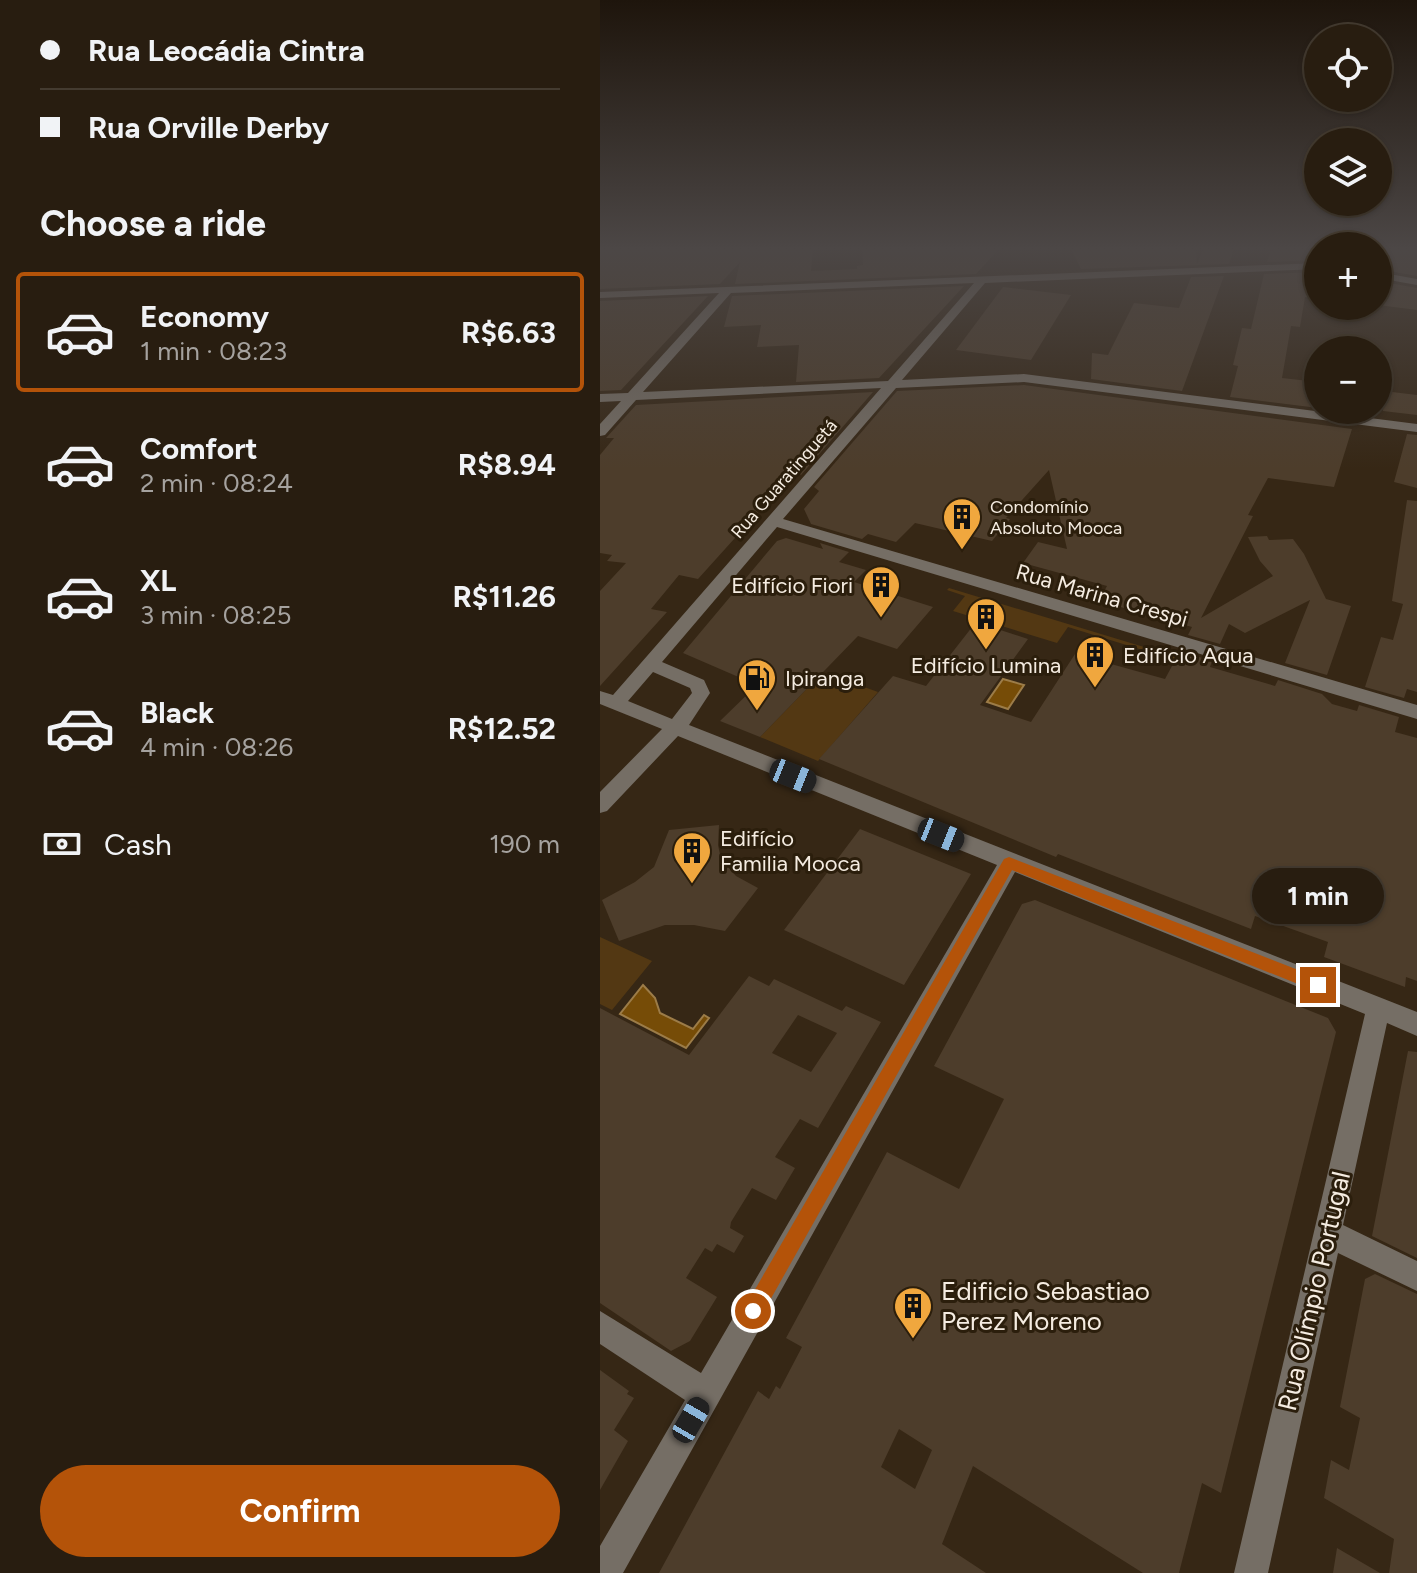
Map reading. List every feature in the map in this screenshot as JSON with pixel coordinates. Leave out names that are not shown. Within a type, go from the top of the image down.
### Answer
[{"type":"street","points":[[600,432],[699,322]]},
{"type":"street","name":"Rua Guaratinguetá","points":[[608,700],[651,664],[945,322]]},
{"type":"street","points":[[600,398],[995,378],[1055,380],[1417,428]]},
{"type":"street","name":"Rua Marina Crespi","points":[[774,521],[1417,712]]},
{"type":"street","points":[[600,805],[691,711],[701,693],[698,684],[651,664]]},
{"type":"street","points":[[608,700],[1417,1024]]},
{"type":"street","points":[[604,1573],[1009,863]]},
{"type":"street","name":"Rua Olímpio Portugal","points":[[1251,1573],[1378,1009]]},
{"type":"street","points":[[1326,1232],[1417,1276]]},
{"type":"street","points":[[600,1326],[706,1395]]},
{"type":"shaded area","points":[[949,588],[1177,657],[1175,660],[1068,627],[1057,643],[953,611],[965,596],[947,590]]},
{"type":"shaded area","points":[[823,672],[878,692],[818,761],[760,737]]},
{"type":"shaded area","points":[[1003,679],[1024,685],[1008,709],[987,702]]},
{"type":"shaded area","points":[[600,937],[652,961],[612,1010],[600,1004]]},
{"type":"shaded area","points":[[643,985],[655,998],[660,1013],[693,1029],[704,1015],[709,1018],[686,1048],[620,1014]]},
{"type":"building","points":[[600,322],[684,322],[621,390],[600,391]]},
{"type":"building","points":[[725,322],[930,322],[879,378],[796,382],[799,345],[757,347],[761,325],[724,327]]},
{"type":"building","points":[[977,322],[1054,322],[1031,360],[956,350]]},
{"type":"building","points":[[1124,322],[1207,322],[1182,391],[1091,379],[1092,353],[1108,355]]},
{"type":"building","points":[[1253,322],[1301,322],[1300,327],[1291,326],[1282,378],[1304,380],[1304,406],[1230,397],[1238,366],[1233,365],[1242,328],[1251,329]]},
{"type":"building","points":[[1024,385],[1352,429],[1334,487],[1268,478],[1248,515],[1253,516],[1201,618],[1273,576],[1260,561],[1248,537],[1293,539],[1304,554],[1326,599],[1351,606],[1327,675],[1285,663],[1310,600],[1245,633],[1229,624],[1220,644],[1188,635],[1192,627],[1099,601],[1107,586],[1023,563],[1038,542],[1067,549],[1049,470],[1006,518],[1010,519],[992,541],[915,523],[896,542],[868,534],[862,539],[811,524],[804,509],[819,491],[814,487],[897,391]]},
{"type":"building","points":[[873,392],[801,475],[798,472],[789,478],[698,579],[679,575],[651,609],[667,612],[600,686],[600,591],[626,563],[607,561],[612,555],[600,553],[600,455],[614,438],[606,438],[636,405]]},
{"type":"building","points":[[1392,392],[1417,395],[1417,415],[1392,412]]},
{"type":"building","points":[[1407,434],[1417,435],[1417,488],[1394,482]]},
{"type":"building","points":[[1407,500],[1417,501],[1417,692],[1407,689],[1404,698],[1365,687],[1381,637],[1393,640],[1403,604],[1392,601]]},
{"type":"building","points":[[786,538],[823,549],[820,543],[849,552],[839,562],[866,570],[854,582],[933,607],[897,649],[858,636],[760,737],[720,721],[757,685],[683,653],[777,541]]},
{"type":"building","points":[[976,622],[1028,639],[980,705],[1031,722],[1075,654],[1165,679],[1180,651],[1212,661],[1210,667],[1275,686],[1278,680],[1322,694],[1332,704],[1357,711],[1359,705],[1399,717],[1395,732],[1417,738],[1417,981],[1406,977],[1405,987],[1324,957],[1328,942],[1255,916],[1251,929],[1058,854],[1056,857],[819,759],[893,676],[926,686]]},
{"type":"building","name":"Edifício Familia Mooca","points":[[719,825],[721,859],[736,876],[758,888],[725,931],[694,925],[665,925],[619,941],[602,900],[635,882],[654,867],[669,830]]},
{"type":"building","points":[[860,829],[971,874],[904,985],[784,930]]},
{"type":"building","points":[[1035,900],[1328,1018],[1336,1032],[1221,1493],[1202,1483],[1179,1573],[1143,1573],[973,1466],[942,1544],[986,1573],[659,1573],[758,1391],[769,1399],[776,1386],[780,1389],[802,1347],[786,1338],[887,1152],[959,1189],[1004,1099],[934,1066],[1022,904]],"holes":[[[899,1429],[932,1450],[915,1489],[881,1467]]]},
{"type":"building","points":[[749,976],[769,986],[774,979],[842,1011],[846,1006],[881,1022],[818,1128],[800,1119],[775,1157],[795,1168],[776,1200],[752,1188],[731,1222],[730,1228],[744,1236],[734,1253],[717,1244],[712,1252],[705,1248],[686,1278],[717,1297],[690,1341],[671,1351],[600,1303],[600,1008],[689,1055]],"holes":[[[798,1015],[837,1033],[811,1072],[772,1053]]]},
{"type":"building","points":[[1408,1051],[1417,1052],[1417,1258],[1372,1236]]},
{"type":"building","points":[[1375,1274],[1417,1294],[1417,1573],[1389,1573],[1394,1539],[1324,1498],[1331,1460],[1349,1470],[1360,1418],[1340,1407],[1365,1279]]},
{"type":"building","points":[[600,1370],[634,1398],[614,1430],[628,1441],[600,1490]]},
{"type":"building","points":[[1337,1548],[1380,1573],[1333,1573]]},
{"type":"place","name":"Condomínio Absoluto Mooca","points":[[962,551]]},
{"type":"place","name":"Edifício Fiori","points":[[881,619]]},
{"type":"place","name":"Edifício Lumina","points":[[986,651]]},
{"type":"place","name":"Edifício Aqua","points":[[1095,689]]},
{"type":"place","name":"Ipiranga","points":[[757,712]]},
{"type":"place","name":"Edifício Familia Mooca","points":[[692,885]]},
{"type":"place","name":"Edificio Sebastiao Perez Moreno","points":[[913,1340]]},
{"type":"route","points":[[753,1311],[1009,863],[1318,985]]}]
